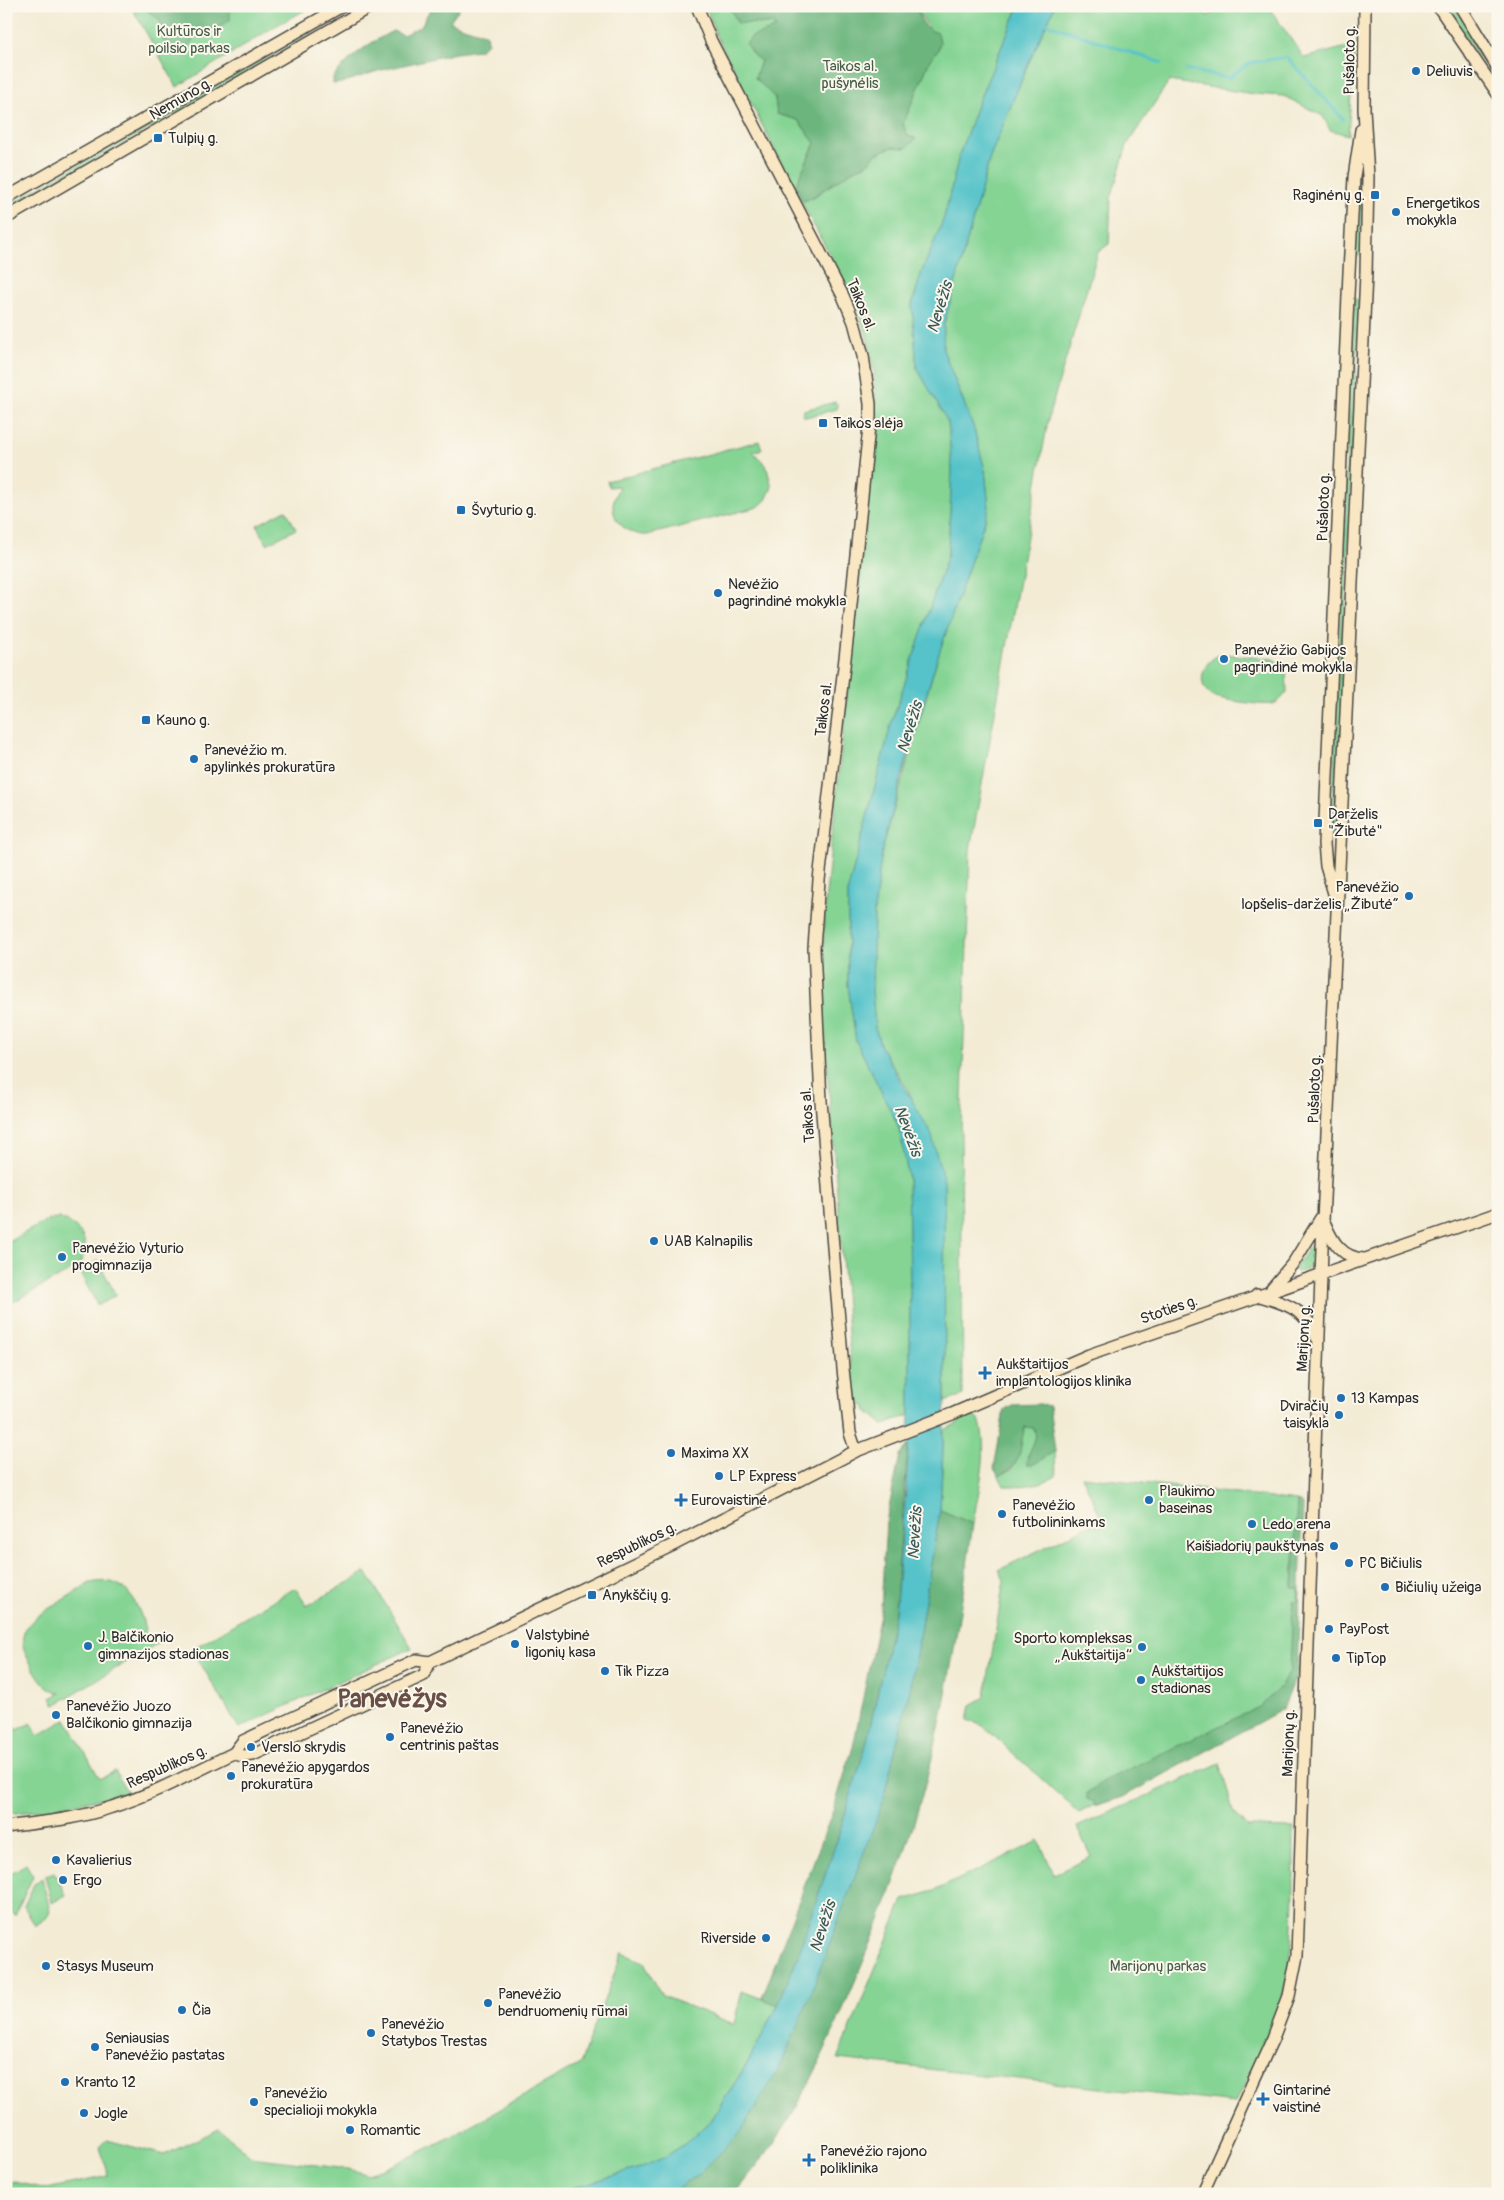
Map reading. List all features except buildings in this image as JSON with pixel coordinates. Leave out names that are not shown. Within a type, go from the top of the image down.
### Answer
[{"type":"main road","name":"Nemuno g.","points":[[6,198],[342,6]]},
{"type":"main road","name":"Nemuno g.","points":[[6,218],[371,6]]},
{"type":"main road","name":"Taikos al.","points":[[697,6],[711,41],[843,296],[859,341],[870,404],[849,624],[819,880],[814,948],[821,1101],[843,1368],[850,1433],[856,1451]]},
{"type":"main road","points":[[1438,6],[1498,94]]},
{"type":"main road","points":[[1460,6],[1498,68]]},
{"type":"main road","name":"Pušaloto g.","points":[[1322,1274],[1323,1216],[1366,274],[1368,177],[1364,109],[1366,8]]},
{"type":"main road","name":"Pušaloto g.","points":[[1337,904],[1326,866],[1324,844],[1354,177],[1364,109]]},
{"type":"main road","name":"Stoties g.","points":[[856,1451],[952,1414],[1089,1354],[1257,1294],[1322,1274],[1498,1213]]},
{"type":"main road","points":[[1323,1216],[1330,1236],[1340,1249],[1354,1258],[1368,1258]]},
{"type":"main road","points":[[1270,1290],[1294,1262],[1323,1216]]},
{"type":"main road","name":"Marijonų g.","points":[[1202,2194],[1274,2038],[1289,1996],[1295,1969],[1299,1923],[1318,1341],[1322,1274]]},
{"type":"main road","points":[[1257,1294],[1299,1312],[1308,1320],[1318,1341]]},
{"type":"main road","name":"Respublikos g.","points":[[6,1827],[54,1820],[111,1808],[234,1753],[243,1741],[416,1660],[430,1662],[671,1546],[856,1451]]},
{"type":"main road","name":"Respublikos g.","points":[[234,1753],[242,1756],[261,1752],[424,1675],[430,1662]]},
{"type":"green space","name":"Kultūros ir poilsio parkas","points":[[131,6],[313,6],[277,25],[177,87]]},
{"type":"green space","points":[[141,6],[230,6],[230,20],[195,37],[187,49],[170,55],[165,49],[160,20]]},
{"type":"green space","points":[[350,6],[359,6],[6,212],[6,207]]},
{"type":"green space","points":[[432,6],[461,6],[450,21],[486,34],[488,43],[479,50],[456,53],[378,71],[333,84],[333,77],[360,51],[393,31],[403,35],[421,26]]},
{"type":"green space","points":[[706,6],[729,6],[738,23],[772,24],[777,28],[767,32],[753,55],[761,61],[755,78],[775,98],[777,114],[798,120],[815,143],[796,185],[804,201],[812,198],[850,172],[868,163],[876,154],[892,147],[906,148],[915,138],[908,136],[903,124],[930,60],[938,50],[931,31],[918,11],[918,6],[1019,6],[979,100],[959,156],[944,218],[922,271],[912,304],[917,368],[948,422],[952,469],[948,554],[892,721],[848,890],[848,985],[856,1041],[899,1127],[908,1175],[910,1415],[884,1425],[867,1411],[865,1405],[854,1407],[822,1003],[824,913],[876,422],[874,372],[866,333],[848,288],[805,209],[716,35]]},
{"type":"green space","name":"Taikos al. pušynėlis","points":[[729,6],[918,6],[921,19],[930,30],[938,33],[940,42],[938,50],[930,60],[903,124],[908,136],[916,139],[906,148],[892,147],[876,154],[868,163],[803,201],[796,185],[815,143],[798,120],[777,114],[775,98],[755,78],[761,61],[753,55],[746,44],[751,37],[777,28],[772,24],[738,23]]},
{"type":"green space","points":[[1055,6],[1202,6],[1207,16],[1229,6],[1268,6],[1304,58],[1355,45],[1348,135],[1330,130],[1323,116],[1284,96],[1254,94],[1169,81],[1127,145],[1111,198],[1109,244],[1098,252],[1049,415],[970,850],[961,1129],[963,1395],[945,1402],[944,1182],[908,1090],[881,1047],[875,1027],[872,991],[874,910],[882,851],[938,656],[989,508],[985,470],[973,426],[943,350],[944,324],[991,154],[1029,62]]},
{"type":"green space","points":[[1444,6],[1454,6],[1498,77],[1498,85]]},
{"type":"green space","points":[[1361,154],[1364,154],[1361,256],[1355,255]]},
{"type":"green space","points":[[1354,299],[1359,300],[1336,837],[1331,837]]},
{"type":"green space","points":[[835,402],[838,405],[837,409],[806,417],[802,415],[804,410]]},
{"type":"green space","points":[[759,441],[762,449],[753,452],[766,465],[772,487],[766,500],[758,507],[647,535],[629,531],[616,518],[613,503],[619,486],[609,487],[607,481]]},
{"type":"green space","points":[[286,510],[296,529],[267,544],[257,525]]},
{"type":"green space","points":[[1223,654],[1273,659],[1286,668],[1287,692],[1273,704],[1232,701],[1211,695],[1203,684],[1204,671],[1211,660]]},
{"type":"green space","points":[[59,1218],[74,1226],[83,1238],[85,1252],[82,1259],[77,1267],[6,1306],[6,1243],[48,1220]]},
{"type":"green space","points":[[1313,1241],[1313,1263],[1306,1270],[1296,1272],[1294,1269]]},
{"type":"green space","points":[[98,1261],[116,1295],[98,1306],[79,1271]]},
{"type":"green space","points":[[1040,1404],[1049,1406],[1055,1451],[1032,1465],[1027,1465],[1035,1433],[1034,1428],[1025,1427],[1017,1461],[1008,1471],[999,1476],[994,1469],[1004,1410],[1012,1405]]},
{"type":"green space","points":[[969,1414],[979,1419],[983,1445],[982,1471],[973,1524],[940,1510],[944,1430],[958,1423],[961,1417]]},
{"type":"green space","points":[[1025,1427],[1034,1428],[1036,1435],[1027,1457],[1032,1465],[1055,1451],[1056,1476],[1037,1484],[1004,1486],[999,1476],[1012,1469]]},
{"type":"green space","points":[[908,1445],[895,1614],[866,1745],[839,1834],[797,1958],[778,2005],[762,1998],[834,1808],[853,1747],[881,1609],[886,1522],[900,1455]]},
{"type":"green space","name":"Sporto kompleksas „Aukštaitija”","points":[[1082,1476],[1297,1501],[1293,1588],[1299,1588],[1298,1602],[1293,1601],[1291,1677],[1258,1720],[1079,1813],[983,1726],[968,1720],[971,1705],[985,1697],[1004,1580],[999,1570],[1102,1519]]},
{"type":"green space","points":[[1297,1501],[1303,1505],[1297,1674],[1283,1709],[1123,1797],[1094,1806],[1094,1802],[1087,1799],[1087,1794],[1104,1781],[1261,1706],[1281,1686],[1290,1671],[1293,1601],[1298,1601],[1299,1589],[1293,1588]]},
{"type":"green space","points":[[940,1510],[973,1524],[951,1668],[928,1774],[903,1855],[878,1925],[823,2055],[786,2125],[772,2146],[734,2194],[669,2194],[698,2175],[882,1804],[911,1685]]},
{"type":"green space","points":[[366,1572],[412,1648],[239,1728],[192,1649],[295,1588],[307,1606]]},
{"type":"green space","name":"J. Balčikonio gimnazijos stadionas","points":[[90,1583],[114,1583],[125,1589],[139,1610],[144,1626],[145,1640],[154,1635],[158,1643],[55,1705],[51,1698],[60,1693],[42,1682],[25,1654],[23,1636],[30,1623],[36,1617]]},
{"type":"green space","points":[[9,1719],[17,1730],[31,1723],[38,1736],[66,1719],[100,1779],[115,1771],[128,1793],[43,1810],[6,1814],[6,1721]]},
{"type":"green space","name":"Marijonų parkas","points":[[1220,1763],[1233,1811],[1248,1827],[1294,1828],[1293,1934],[1284,1995],[1268,2037],[1235,2103],[838,2059],[903,1900],[934,1891],[1039,1841],[1054,1874],[1091,1857],[1077,1827]]},
{"type":"green space","points":[[26,1864],[33,1876],[15,1916],[6,1904],[6,1876]]},
{"type":"green space","points":[[54,1872],[66,1895],[52,1903],[45,1876]]},
{"type":"green space","points":[[42,1878],[50,1911],[46,1918],[35,1926],[24,1906],[34,1884]]},
{"type":"green space","points":[[622,1953],[644,1962],[662,1996],[734,2024],[742,1991],[778,2005],[748,2062],[711,2121],[686,2143],[665,2157],[640,2168],[552,2194],[6,2194],[6,2180],[47,2189],[108,2176],[100,2147],[107,2140],[164,2155],[219,2129],[251,2157],[348,2169],[367,2174],[385,2169],[455,2135],[580,2064]]},
{"type":"water","name":"Nevėžis","points":[[1019,6],[1055,6],[1029,62],[991,154],[944,324],[943,350],[973,426],[985,470],[989,508],[938,656],[902,776],[882,851],[874,910],[872,991],[875,1027],[881,1047],[931,1133],[944,1182],[945,1402],[940,1510],[911,1685],[882,1804],[810,1996],[779,2069],[740,2133],[698,2175],[669,2194],[552,2194],[640,2168],[665,2157],[686,2143],[711,2121],[748,2062],[778,2005],[797,1958],[839,1834],[866,1745],[895,1614],[906,1491],[910,1415],[908,1175],[899,1127],[856,1041],[848,985],[848,890],[892,721],[948,554],[952,469],[948,422],[917,368],[912,305],[922,271],[944,218],[959,156],[979,100]]},
{"type":"water","points":[[303,2189],[312,2194],[189,2194]]},
{"type":"waterway","points":[[1045,23],[1162,63]]},
{"type":"waterway","points":[[1187,70],[1229,78],[1249,63],[1287,57],[1343,119]]},
{"type":"place","name":"Deliuvis","points":[[1416,71]]},
{"type":"place","name":"Tulpių g.","points":[[158,138]]},
{"type":"place","name":"Raginėnų g.","points":[[1375,195]]},
{"type":"place","name":"Energetikos mokykla","points":[[1396,212]]},
{"type":"place","name":"Taikos alėja","points":[[823,423]]},
{"type":"place","name":"Švyturio g.","points":[[461,510]]},
{"type":"place","name":"Nevėžio pagrindinė mokykla","points":[[718,593]]},
{"type":"place","name":"Panevėžio Gabijos pagrindinė mokykla","points":[[1224,659]]},
{"type":"place","name":"Kauno g.","points":[[146,720]]},
{"type":"place","name":"Panevėžio m. apylinkės prokuratūra","points":[[194,759]]},
{"type":"place","name":"Darželis \"Žibutė\"","points":[[1318,823]]},
{"type":"place","name":"Panevėžio lopšelis-darželis „Žibutė“","points":[[1409,896]]},
{"type":"place","name":"UAB Kalnapilis","points":[[654,1241]]},
{"type":"place","name":"Panevėžio Vyturio progimnazija","points":[[62,1257]]},
{"type":"place","name":"Aukštaitijos implantologijos klinika","points":[[985,1373]]},
{"type":"place","name":"13 Kampas","points":[[1341,1398]]},
{"type":"place","name":"Dviračių taisykla","points":[[1339,1415]]},
{"type":"place","name":"Maxima XX","points":[[671,1453]]},
{"type":"place","name":"LP Express","points":[[719,1476]]},
{"type":"place","name":"Eurovaistinė","points":[[681,1500]]},
{"type":"place","name":"Plaukimo baseinas","points":[[1149,1500]]},
{"type":"place","name":"Panevėžio futbolininkams","points":[[1002,1514]]},
{"type":"place","name":"Ledo arena","points":[[1252,1524]]},
{"type":"place","name":"Kaišiadorių paukštynas","points":[[1334,1546]]},
{"type":"place","name":"PC Bičiulis","points":[[1349,1563]]},
{"type":"place","name":"Bičiulių užeiga","points":[[1385,1587]]},
{"type":"place","name":"Anykščių g.","points":[[592,1595]]},
{"type":"place","name":"PayPost","points":[[1329,1629]]},
{"type":"place","name":"Valstybinė ligonių kasa","points":[[515,1644]]},
{"type":"place","name":"J. Balčikonio gimnazijos stadionas","points":[[88,1646]]},
{"type":"place","name":"Sporto kompleksas „Aukštaitija”","points":[[1142,1647]]},
{"type":"place","name":"TipTop","points":[[1336,1658]]},
{"type":"place","name":"Tik Pizza","points":[[605,1671]]},
{"type":"place","name":"Aukštaitijos stadionas","points":[[1141,1680]]},
{"type":"place","name":"Panevėžio Juozo Balčikonio gimnazija","points":[[56,1715]]},
{"type":"place","name":"Panevėžio centrinis paštas","points":[[390,1737]]},
{"type":"place","name":"Verslo skrydis","points":[[251,1747]]},
{"type":"place","name":"Panevėžio apygardos prokuratūra","points":[[231,1776]]},
{"type":"place","name":"Kavalierius","points":[[56,1860]]},
{"type":"place","name":"Ergo","points":[[63,1880]]},
{"type":"place","name":"Riverside","points":[[766,1938]]},
{"type":"place","name":"Stasys Museum","points":[[46,1966]]},
{"type":"place","name":"Panevėžio bendruomenių rūmai","points":[[488,2003]]},
{"type":"place","name":"Čia","points":[[182,2010]]},
{"type":"place","name":"Panevėžio Statybos Trestas","points":[[371,2033]]},
{"type":"place","name":"Seniausias Panevėžio pastatas","points":[[95,2047]]},
{"type":"place","name":"Kranto 12","points":[[65,2082]]},
{"type":"place","name":"Gintarinė vaistinė","points":[[1263,2099]]},
{"type":"place","name":"Panevėžio specialioji mokykla","points":[[254,2102]]},
{"type":"place","name":"Jogle","points":[[84,2113]]},
{"type":"place","name":"Romantic","points":[[350,2130]]},
{"type":"place","name":"Panevėžio rajono poliklinika","points":[[809,2160]]},
{"type":"district","name":"Panevėžys","points":[[392,1699]]}]
